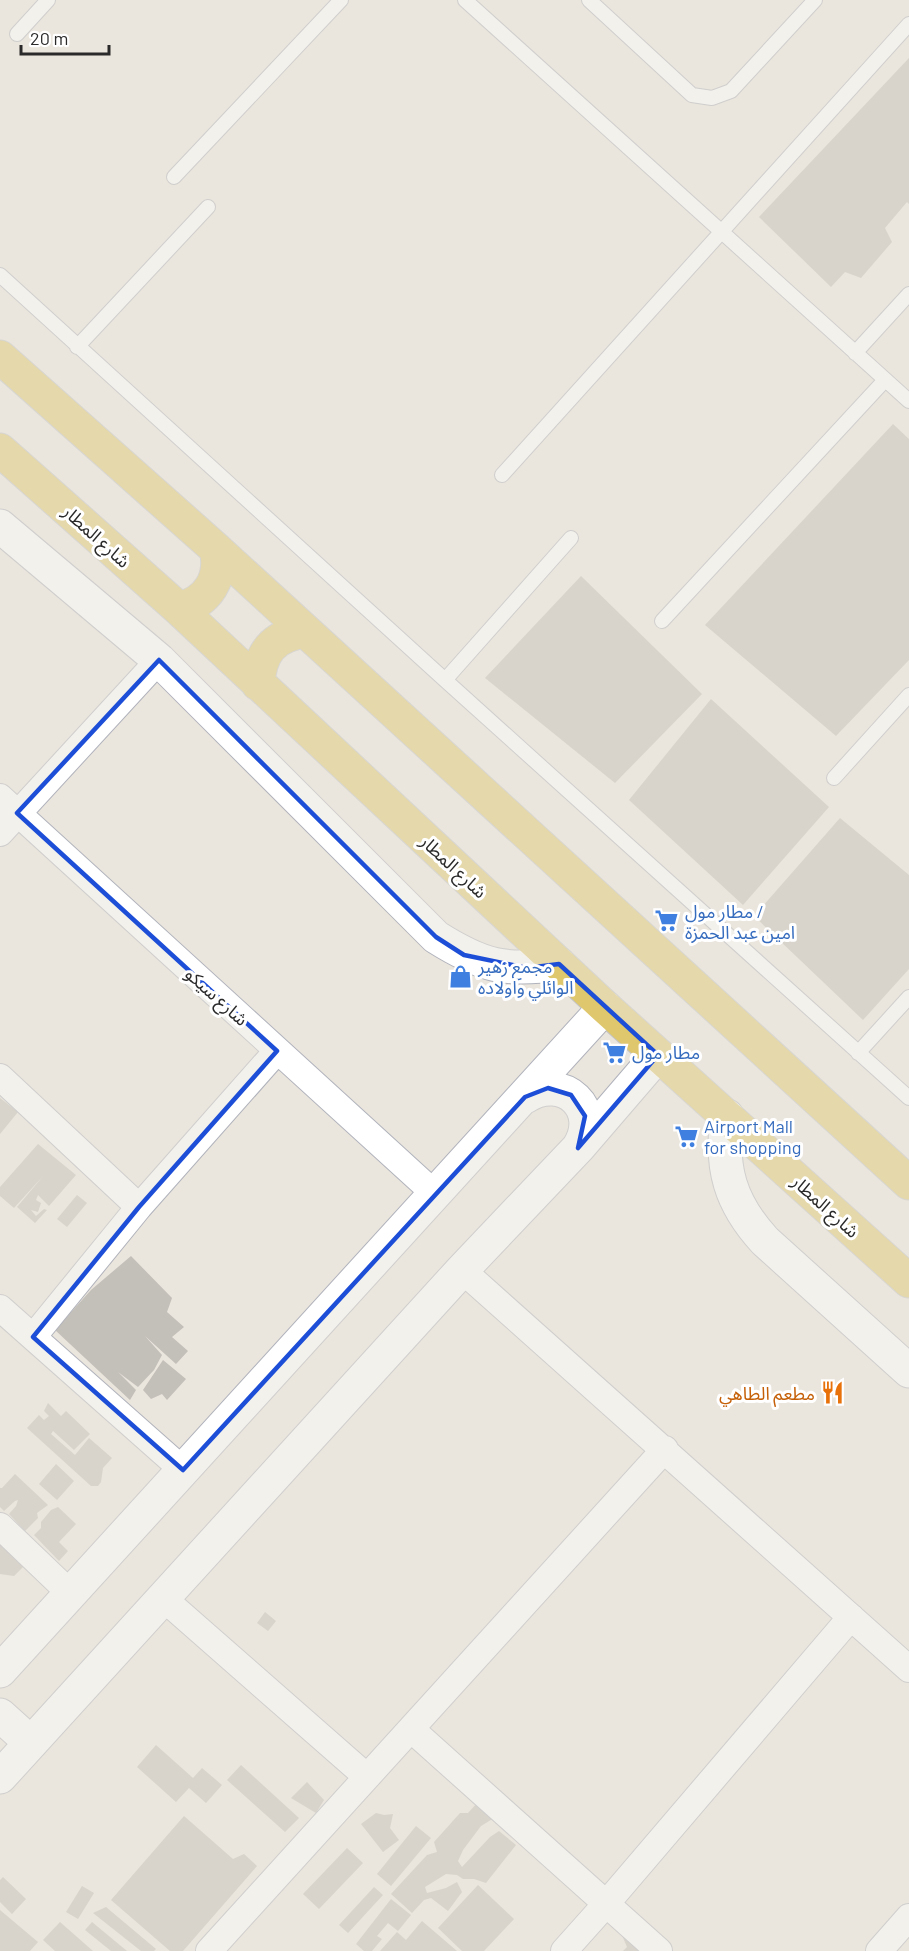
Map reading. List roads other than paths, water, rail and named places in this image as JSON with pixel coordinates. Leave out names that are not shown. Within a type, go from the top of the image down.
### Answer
[{"type":"main road","points":[[0,357],[216,549],[909,1183]]},
{"type":"main road","name":"شارع المطار","points":[[0,450],[179,609],[605,1008],[909,1281]]},
{"type":"main road","points":[[179,609],[200,601],[214,583],[219,560],[216,549]]},
{"type":"main road","points":[[258,684],[258,671],[270,647],[292,633],[305,631]]},
{"type":"street","points":[[0,526],[159,660],[436,937],[464,955],[495,965],[527,968],[559,964]]},
{"type":"street","points":[[0,833],[9,805],[159,660]]},
{"type":"street","name":"شارع سيكو","points":[[9,805],[435,1194]]},
{"type":"street","points":[[0,1671],[605,1008]]},
{"type":"street","points":[[33,1337],[139,1207],[277,1051]]},
{"type":"street","points":[[0,1777],[462,1270],[578,1148],[658,1055]]},
{"type":"street","points":[[0,1077],[139,1207]]},
{"type":"street","points":[[525,1097],[536,1090],[548,1088],[571,1095],[580,1104],[585,1116],[586,1128],[578,1148]]},
{"type":"street","points":[[727,1116],[724,1140],[725,1162],[738,1205],[750,1225],[909,1371]]},
{"type":"street","points":[[462,1270],[909,1669]]},
{"type":"street","points":[[0,1308],[183,1470]]},
{"type":"street","points":[[209,1951],[664,1449]]},
{"type":"street","points":[[0,1526],[70,1593]]},
{"type":"street","points":[[163,1598],[367,1777]]},
{"type":"street","points":[[564,1951],[851,1617]]},
{"type":"street","points":[[0,1715],[31,1743]]},
{"type":"street","points":[[411,1729],[659,1951]]},
{"type":"street","points":[[879,1951],[909,1917]]},
{"type":"lane","points":[[17,34],[48,0]]},
{"type":"lane","points":[[174,177],[341,0]]},
{"type":"lane","points":[[465,0],[909,401]]},
{"type":"lane","points":[[589,0],[692,95],[712,98],[722,96],[739,85],[815,0]]},
{"type":"lane","points":[[502,475],[909,24]]},
{"type":"lane","points":[[77,347],[207,207]]},
{"type":"lane","points":[[0,275],[909,1098]]},
{"type":"lane","points":[[855,353],[909,294]]},
{"type":"lane","points":[[662,621],[885,380]]},
{"type":"lane","points":[[445,680],[572,538]]},
{"type":"lane","points":[[834,778],[909,695]]},
{"type":"lane","points":[[858,1053],[909,997]]},
{"type":"place","name":"مطار مول / امين عبد الحمزة","points":[[667,921]]},
{"type":"place","name":"مجمع زهير الوائلي واولاده","points":[[460,976]]},
{"type":"place","name":"مطار مول","points":[[614,1052]]},
{"type":"place","name":"Airport Mall for shopping","points":[[686,1136]]},
{"type":"place","name":"مطعم الطاهي","points":[[833,1393]]}]
